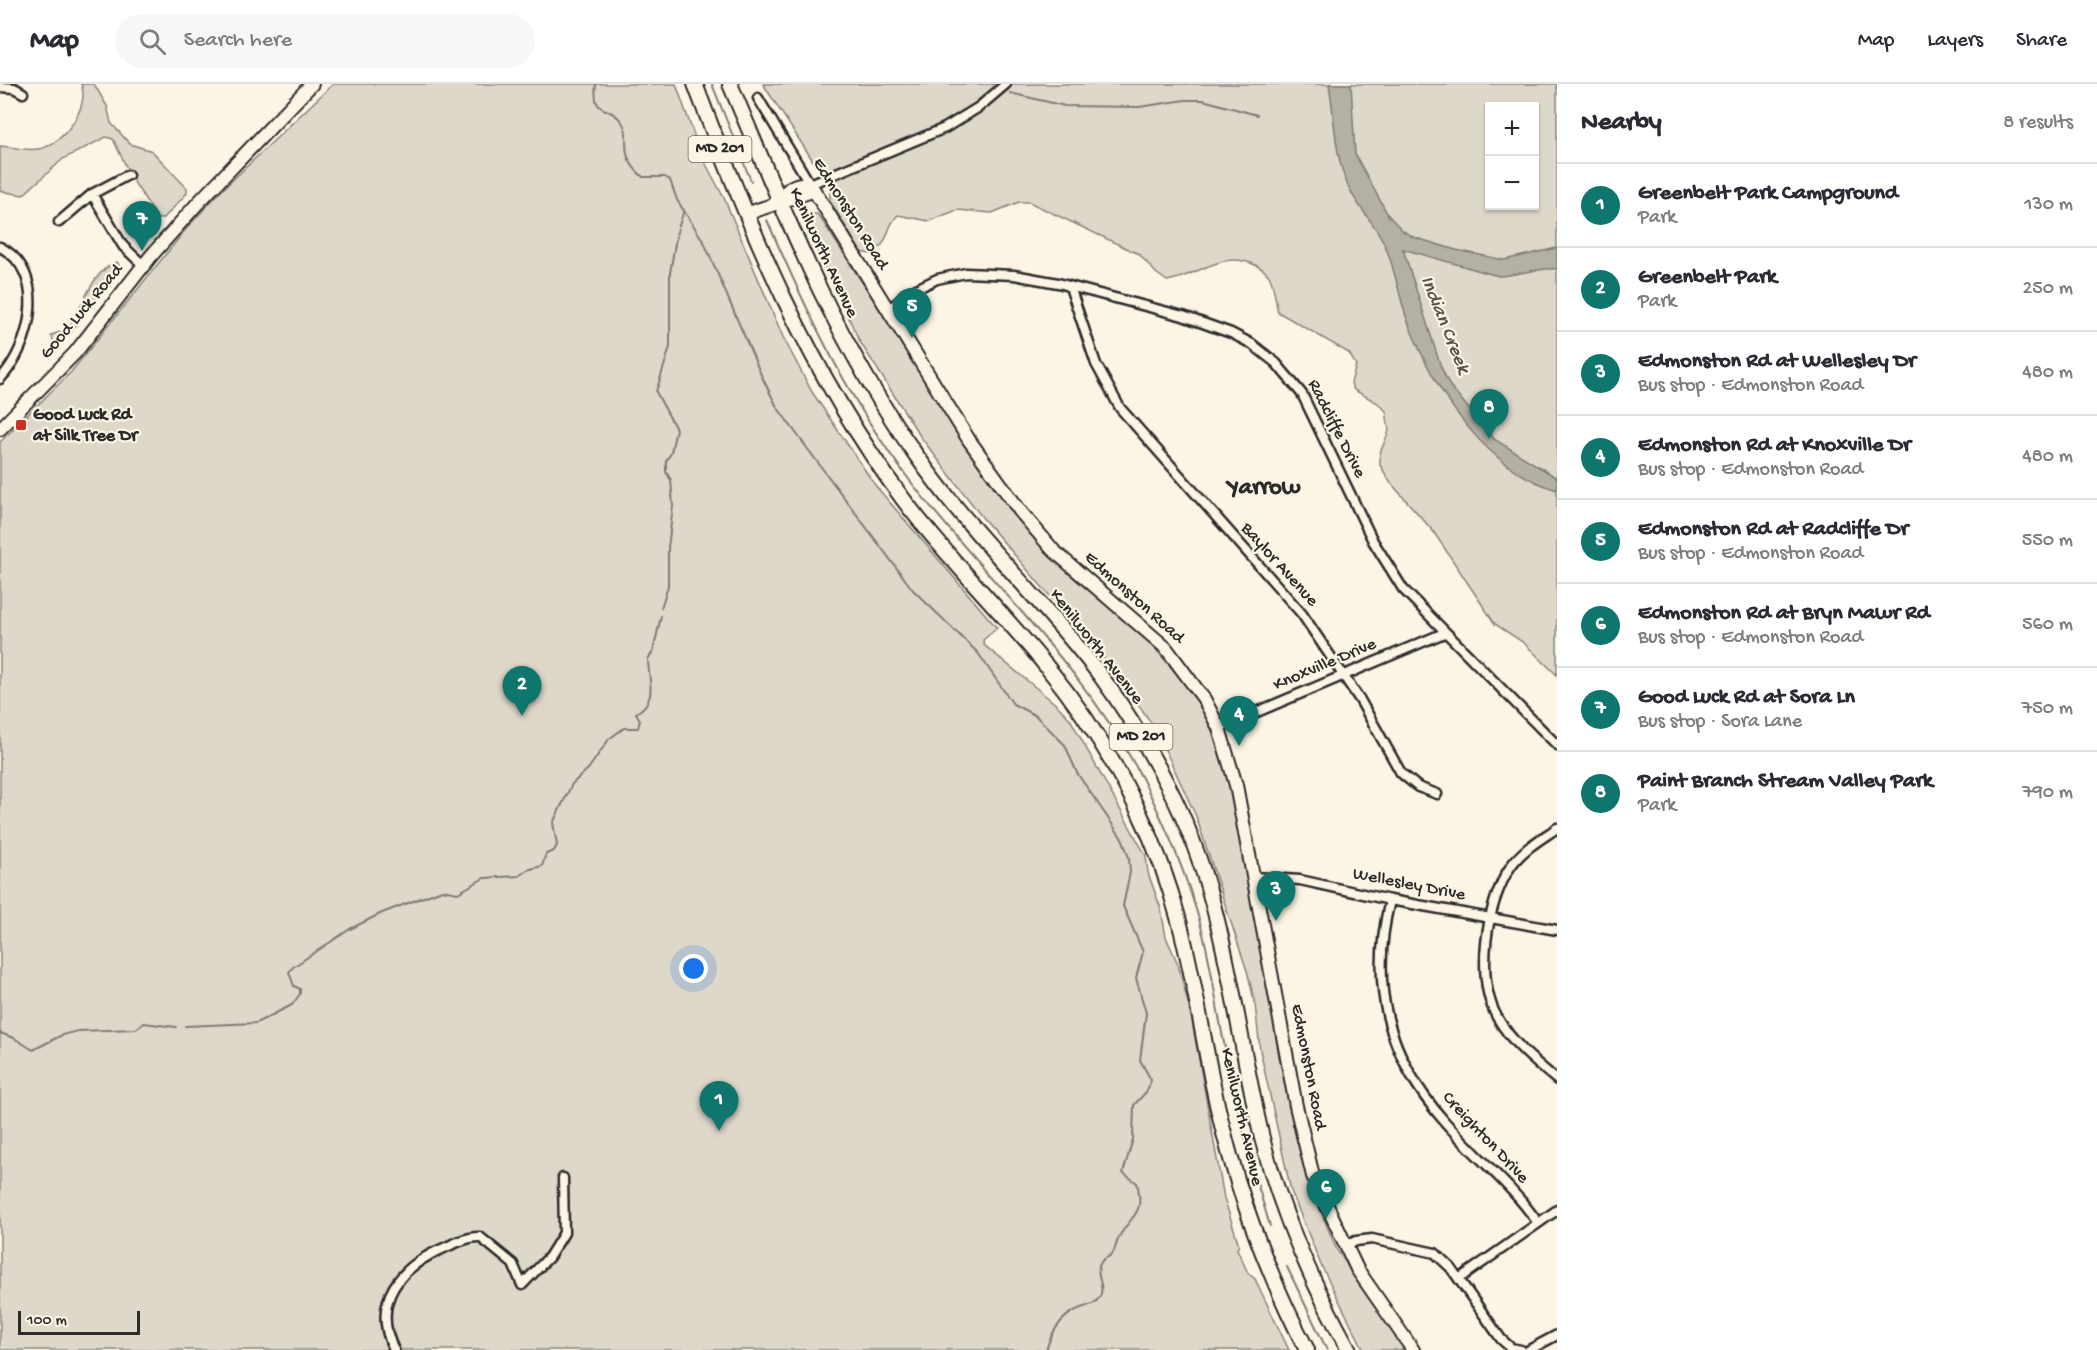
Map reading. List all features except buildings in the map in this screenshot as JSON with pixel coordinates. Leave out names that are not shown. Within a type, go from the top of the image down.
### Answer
[{"type":"main road","name":"Kenilworth Avenue","points":[[694,84],[746,214],[793,321],[858,434],[923,525],[1063,687],[1098,737],[1140,813],[1179,916],[1190,960],[1212,1081],[1242,1200],[1277,1289],[1307,1350]]},
{"type":"main road","name":"Kenilworth Avenue","points":[[730,84],[828,309],[879,401],[945,493],[1100,675],[1128,716],[1169,788],[1197,852],[1224,942],[1254,1099],[1277,1188],[1306,1263],[1348,1350]]},
{"type":"street","name":"Good Luck Road","points":[[0,429],[75,353],[197,204],[312,84]]},
{"type":"street","points":[[746,214],[779,201],[786,189],[801,183],[810,184],[945,128],[979,107],[1006,84]]},
{"type":"street","points":[[0,87],[14,88],[23,93]]},
{"type":"street","name":"Edmonston Road","points":[[758,98],[969,440],[1020,511],[1053,550],[1166,648],[1204,699],[1219,728],[1236,785],[1304,1141],[1313,1176],[1357,1269],[1413,1350]]},
{"type":"street","points":[[59,222],[92,194],[128,175]]},
{"type":"street","points":[[92,194],[123,246],[144,266]]},
{"type":"street","points":[[0,247],[12,255],[23,269],[30,303],[24,342],[13,364],[0,379]]},
{"type":"street","name":"Radcliffe Drive","points":[[889,309],[926,284],[966,273],[1014,275],[1070,287],[1211,325],[1242,338],[1276,363],[1302,394],[1373,541],[1392,573],[1444,633],[1557,745]]},
{"type":"street","name":"Baylor Avenue","points":[[1070,287],[1096,364],[1120,408],[1302,614],[1342,677],[1365,708],[1386,752],[1401,773],[1418,787],[1437,794]]},
{"type":"street","name":"Knoxville Drive","points":[[1219,728],[1444,633]]},
{"type":"street","points":[[1557,828],[1527,849],[1511,866],[1490,918],[1486,958],[1492,1005],[1517,1044],[1532,1060],[1557,1080]]},
{"type":"street","name":"Wellesley Drive","points":[[1254,877],[1300,880],[1390,900],[1557,930]]},
{"type":"street","name":"Creighton Drive","points":[[1390,900],[1383,929],[1380,966],[1388,1022],[1399,1053],[1432,1106],[1508,1186],[1538,1223]]},
{"type":"street","points":[[394,1350],[386,1326],[387,1308],[392,1289],[404,1273],[420,1260],[439,1250],[480,1237],[513,1264],[522,1285],[549,1257],[562,1239],[565,1227],[563,1178]]},
{"type":"street","points":[[1459,1279],[1557,1210]]},
{"type":"street","points":[[1345,1246],[1356,1240],[1372,1239],[1419,1247],[1440,1256],[1501,1339],[1511,1348],[1521,1350]]},
{"type":"street","points":[[1529,1350],[1557,1335]]},
{"type":"shaded area","points":[[81,84],[94,84],[107,106],[111,123],[130,144],[152,151],[187,188],[187,193],[163,219],[158,219],[132,179],[113,139],[106,137],[63,159],[23,195],[0,191],[0,146],[38,149],[56,141],[65,133],[78,114],[83,93]]},
{"type":"shaded area","points":[[333,84],[676,84],[701,155],[724,198],[783,337],[812,392],[875,485],[997,628],[983,640],[984,645],[1058,706],[1070,719],[1146,856],[1148,873],[1161,909],[1166,937],[1178,964],[1191,1015],[1224,1198],[1239,1245],[1237,1249],[1248,1273],[1255,1279],[1289,1350],[0,1350],[0,442],[71,372],[187,228],[219,193]]},
{"type":"shaded area","points":[[763,84],[1557,84],[1557,675],[1524,643],[1495,624],[1433,531],[1390,482],[1380,465],[1380,453],[1389,431],[1386,411],[1378,403],[1354,390],[1351,383],[1356,365],[1349,353],[1278,312],[1271,280],[1263,269],[1243,261],[1232,260],[1167,281],[1156,273],[1139,254],[1029,202],[1019,202],[992,213],[957,210],[929,221],[898,215],[882,245],[870,254],[861,252],[830,201],[830,187]]},
{"type":"shaded area","points":[[1329,84],[1351,84],[1355,154],[1388,215],[1403,231],[1413,237],[1456,250],[1504,260],[1557,248],[1557,269],[1498,276],[1403,249],[1441,367],[1450,386],[1494,439],[1557,478],[1557,490],[1531,479],[1506,464],[1484,445],[1464,423],[1432,373],[1408,322],[1382,240],[1352,194],[1343,174],[1337,149]]},
{"type":"shaded area","points":[[809,214],[817,214],[821,219],[1008,506],[1035,540],[1074,578],[1146,638],[1199,700],[1213,724],[1237,814],[1281,1066],[1297,1142],[1315,1198],[1337,1250],[1405,1350],[1364,1350],[1321,1265],[1291,1191],[1260,1050],[1255,1004],[1248,974],[1196,816],[1154,727],[1117,674],[982,517],[920,436],[860,342],[804,223]]},
{"type":"shaded area","points":[[117,262],[120,267],[70,333],[63,340],[54,342],[51,335],[67,330],[94,282],[108,267]]},
{"type":"waterway","points":[[596,84],[595,95],[599,106],[617,116],[625,128],[629,161],[643,177],[665,177],[670,180],[677,200],[704,242],[777,407],[913,590],[978,653],[1013,704],[1036,716],[1065,745],[1077,773],[1123,840],[1129,858],[1130,872],[1123,906],[1143,952],[1136,978],[1146,1013],[1140,1060],[1151,1080],[1147,1091],[1134,1105],[1133,1139],[1123,1173],[1137,1183],[1139,1202],[1136,1213],[1119,1237],[1113,1252],[1102,1261],[1099,1267],[1102,1289],[1099,1298],[1094,1303],[1064,1318],[1051,1336],[1046,1350]]},
{"type":"waterway","points":[[712,84],[751,181]]},
{"type":"waterway","points":[[1010,93],[1065,106],[1139,107],[1185,100],[1203,100],[1257,115]]},
{"type":"waterway","points":[[661,608],[668,586],[668,548],[673,506],[671,480],[666,472],[666,461],[671,453],[676,429],[656,392],[670,347],[670,273],[677,232],[684,210]]},
{"type":"waterway","points":[[767,220],[831,355],[889,452],[941,519],[1034,626],[1093,699],[1143,780],[1176,854],[1202,930],[1239,1112],[1270,1226]]},
{"type":"waterway","points":[[185,1026],[256,1023],[292,1005],[300,994],[300,989],[294,986],[289,972],[293,967],[350,929],[382,913],[442,890],[458,893],[484,878],[519,876],[527,870],[542,866],[546,854],[554,851],[557,845],[553,823],[572,784],[589,768],[609,739],[624,728],[638,728],[640,720],[636,713],[648,702],[650,696],[648,659],[653,652],[661,616]]},
{"type":"waterway","points":[[0,1033],[14,1038],[33,1050],[62,1035],[78,1031],[136,1029],[144,1023],[176,1027]]},
{"type":"waterway","points":[[1287,1267],[1327,1350]]},
{"type":"place","name":"Good Luck Rd at Sora Ln","points":[[142,251]]},
{"type":"place","name":"Edmonston Rd at Radcliffe Dr","points":[[912,338]]},
{"type":"place","name":"Good Luck Rd at Silk Tree Dr","points":[[21,425]]},
{"type":"place","name":"Paint Branch Stream Valley Park","points":[[1489,439]]},
{"type":"place","name":"Greenbelt Park","points":[[522,716]]},
{"type":"place","name":"Edmonston Rd at Knoxville Dr","points":[[1239,746]]},
{"type":"place","name":"Edmonston Rd at Wellesley Dr","points":[[1276,921]]},
{"type":"place","name":"Greenbelt Park Campground","points":[[719,1131]]},
{"type":"place","name":"Edmonston Rd at Bryn Mawr Rd","points":[[1326,1219]]},
{"type":"district","name":"Yarrow","points":[[1264,488]]},
{"type":"water label","name":"Indian Creek","points":[[1444,325]]}]
